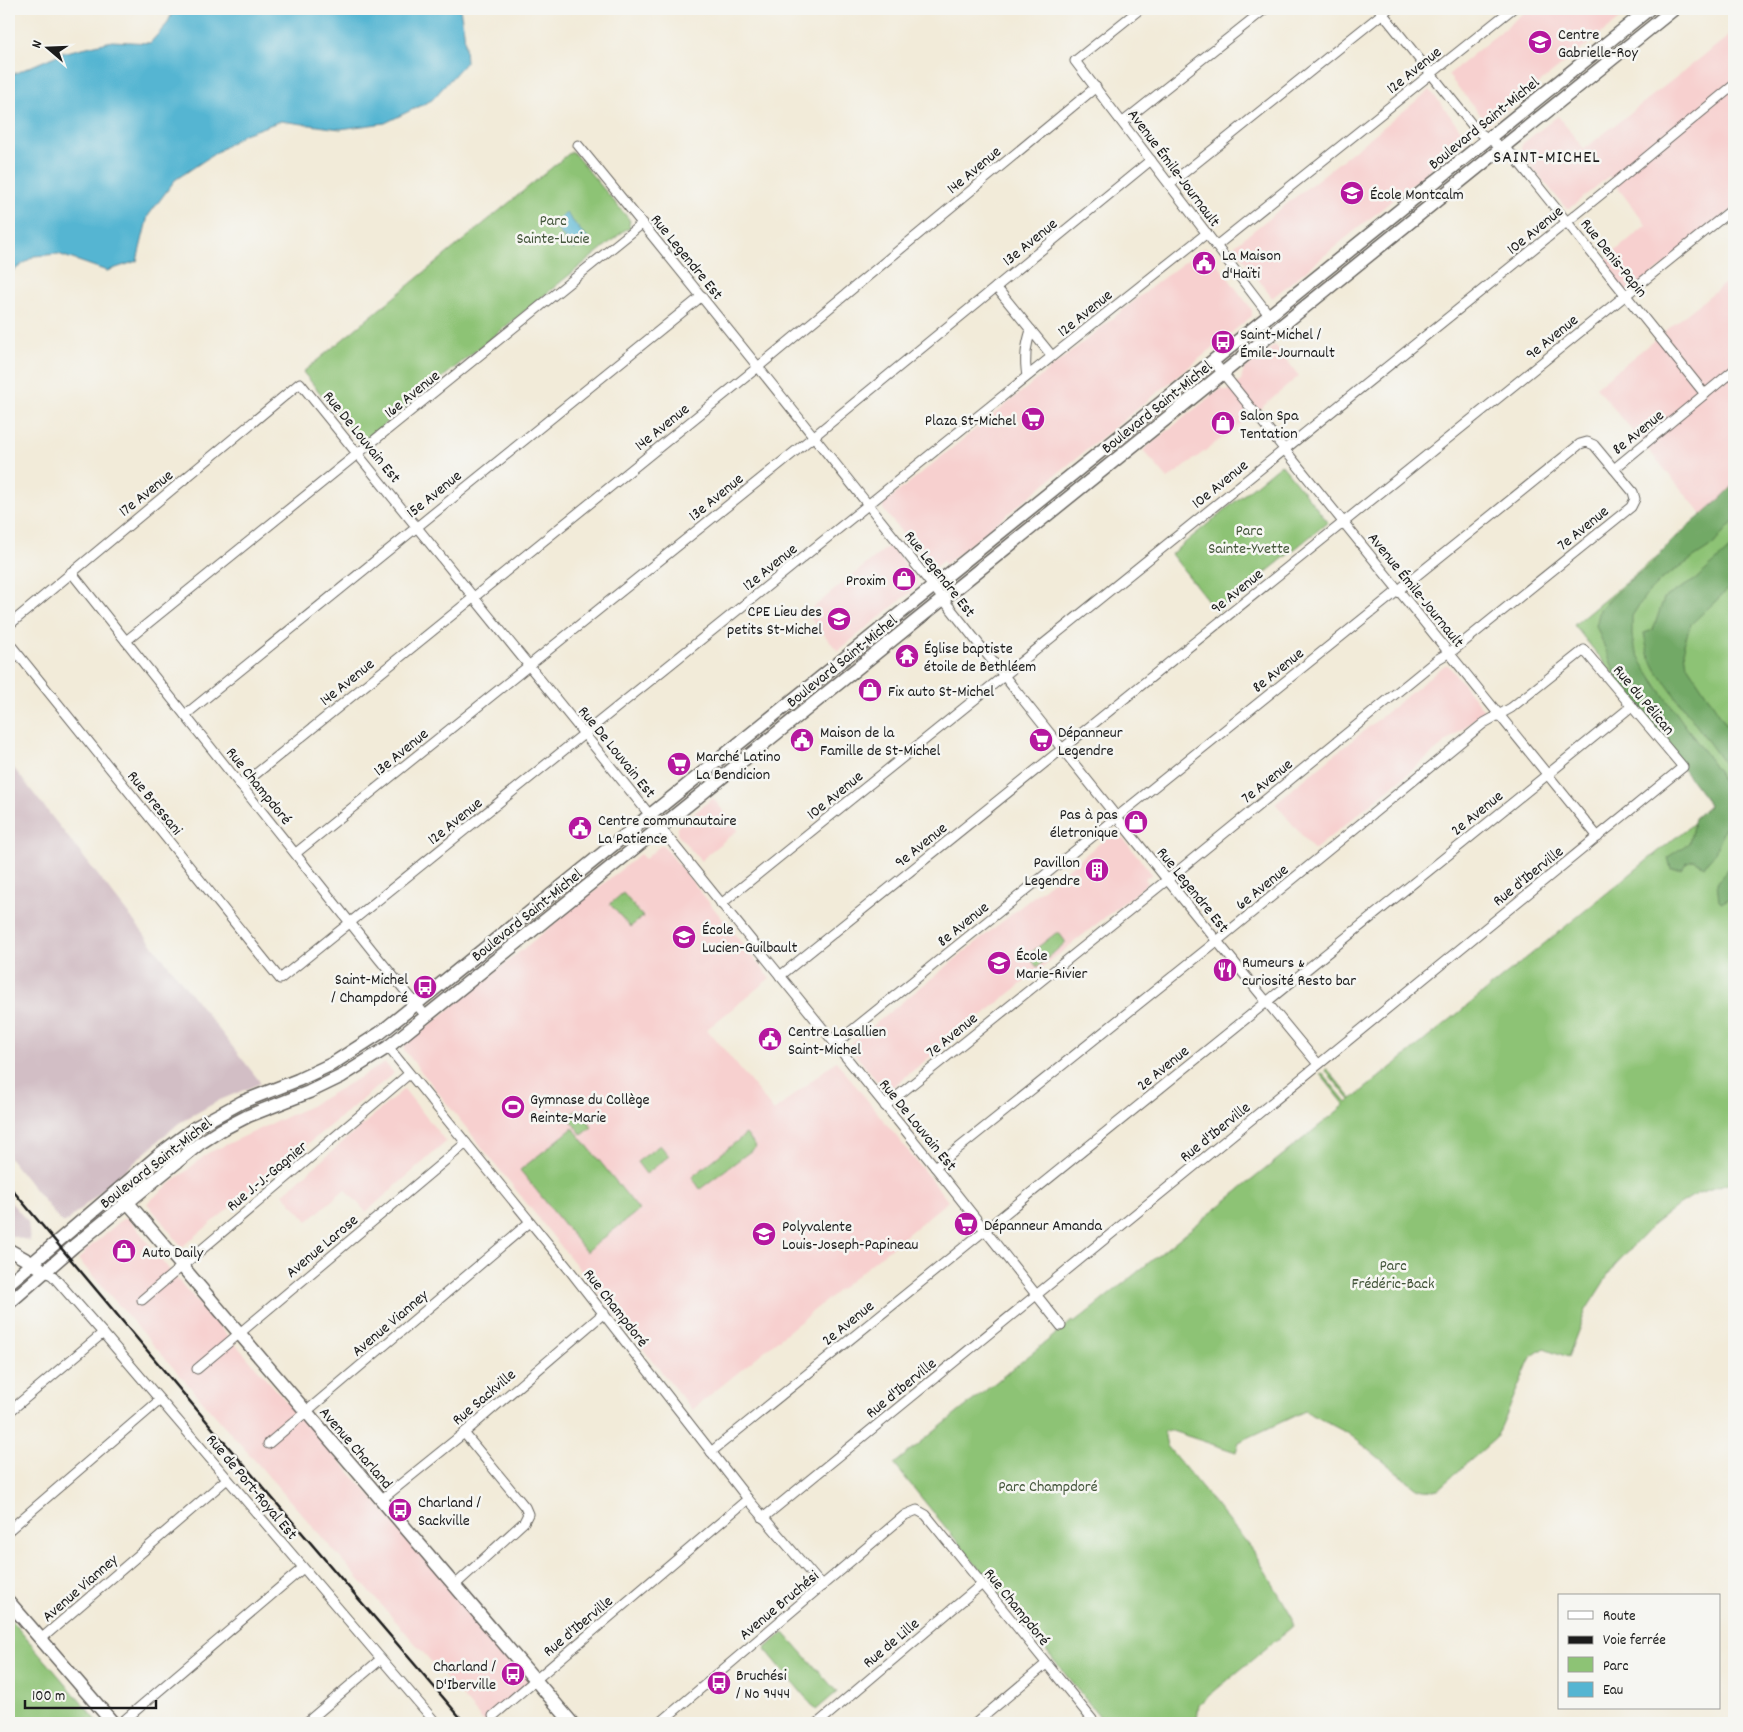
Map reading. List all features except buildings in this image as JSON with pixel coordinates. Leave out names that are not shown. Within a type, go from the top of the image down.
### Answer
[{"type":"main road","name":"Boulevard Saint-Michel","points":[[9,1283],[173,1144],[204,1123],[242,1102],[312,1074],[372,1039],[1649,9]]},
{"type":"main road","name":"Boulevard Saint-Michel","points":[[9,1303],[127,1202],[186,1154],[221,1130],[255,1113],[324,1085],[388,1047],[1674,9]]},
{"type":"main road","name":"Avenue Charland","points":[[118,1191],[572,1723]]},
{"type":"main road","points":[[9,1250],[45,1271]]},
{"type":"main road","points":[[9,1602],[113,1723]]},
{"type":"street","name":"Avenue Émile-Journault","points":[[1140,9],[1075,61],[1269,315]]},
{"type":"street","points":[[1123,122],[1265,9]]},
{"type":"street","name":"12e Avenue","points":[[1216,246],[1512,9]]},
{"type":"street","points":[[1170,184],[1383,10]]},
{"type":"street","name":"Rue Denis-Papin","points":[[1383,10],[1477,131],[1513,155],[1705,394]]},
{"type":"street","name":"10e Avenue","points":[[721,904],[1567,222],[1734,85]]},
{"type":"street","name":"14e Avenue","points":[[241,786],[758,367],[1096,87]]},
{"type":"street","name":"Rue Legendre Est","points":[[578,145],[702,296],[1216,941],[1318,1064]]},
{"type":"street","name":"13e Avenue","points":[[296,854],[813,437],[1151,160]]},
{"type":"street","name":"9e Avenue","points":[[780,976],[1734,208]]},
{"type":"street","name":"16e Avenue","points":[[126,641],[643,223]]},
{"type":"street","name":"12e Avenue","points":[[280,979],[1207,233]]},
{"type":"street","points":[[996,287],[1052,356]]},
{"type":"street","name":"15e Avenue","points":[[185,715],[702,296]]},
{"type":"street","points":[[1027,376],[1024,362],[1031,330]]},
{"type":"street","name":"Avenue Émile-Journault","points":[[1213,360],[1598,837]]},
{"type":"street","name":"8e Avenue","points":[[835,1044],[1580,444],[1587,442],[1594,445],[1614,469],[1734,370]]},
{"type":"street","name":"Rue De Louvain Est","points":[[300,383],[530,665],[1061,1326]]},
{"type":"street","name":"17e Avenue","points":[[9,625],[300,383]]},
{"type":"street","name":"7e Avenue","points":[[885,1106],[1167,880],[1438,659],[1450,652],[1631,507],[1635,496],[1614,469]]},
{"type":"street","name":"Rue Champdoré","points":[[71,572],[426,1016]]},
{"type":"street","name":"Rue Bressani","points":[[9,643],[280,979]]},
{"type":"street","name":"Rue du Pélican","points":[[1584,650],[1683,768]]},
{"type":"street","name":"6e Avenue","points":[[935,1167],[1484,722],[1510,708],[1584,650]]},
{"type":"street","name":"2e Avenue","points":[[711,1452],[1632,706]]},
{"type":"street","name":"Rue d'Iberville","points":[[763,1518],[1683,768]]},
{"type":"street","name":"Rue Champdoré","points":[[388,1047],[604,1314],[748,1500],[822,1586]]},
{"type":"street","name":"Rue J.-J.-Gagnier","points":[[142,1300],[409,1074]]},
{"type":"street","name":"Avenue Larose","points":[[197,1369],[466,1143]]},
{"type":"street","name":"Avenue Vianney","points":[[268,1444],[530,1222]]},
{"type":"street","name":"Rue de Port-Royal Est","points":[[45,1271],[53,1276],[103,1333],[436,1723]]},
{"type":"street","name":"Rue Sackville","points":[[381,1500],[464,1433],[604,1314]]},
{"type":"street","points":[[9,1412],[103,1333]]},
{"type":"street","points":[[9,1530],[160,1400]]},
{"type":"street","points":[[454,1585],[524,1522],[528,1514],[525,1507],[464,1433]]},
{"type":"street","name":"Avenue Vianney","points":[[41,1639],[227,1478]]},
{"type":"street","name":"Rue d'Iberville","points":[[493,1716],[748,1500]]},
{"type":"street","name":"Rue Champdoré","points":[[917,1510],[926,1515],[1094,1723]]},
{"type":"street","name":"Avenue Bruchési","points":[[660,1723],[905,1515],[917,1510]]},
{"type":"street","points":[[121,1723],[303,1568]]},
{"type":"street","name":"Rue de Lille","points":[[818,1723],[982,1584]]},
{"type":"street","points":[[306,1723],[382,1659]]},
{"type":"street","points":[[976,1723],[1046,1664]]},
{"type":"shaded area","name":"Centre Gabrielle-Roy","points":[[1528,9],[1632,9],[1488,124],[1448,75]]},
{"type":"shaded area","points":[[1734,32],[1734,208],[1626,296],[1600,264],[1646,225],[1609,176],[1570,208],[1565,207],[1520,152],[1522,144],[1558,116],[1584,149]]},
{"type":"shaded area","name":"École Montcalm","points":[[1430,90],[1468,139],[1272,298],[1234,246]]},
{"type":"shaded area","points":[[1205,247],[1252,310],[1252,316],[946,564],[943,561],[931,570],[883,509],[883,504],[1159,281]]},
{"type":"shaded area","points":[[1734,276],[1734,493],[1705,518],[1596,387]]},
{"type":"shaded area","points":[[1275,345],[1299,376],[1255,413],[1168,479],[1143,450],[1220,389],[1228,391],[1241,380],[1244,369]]},
{"type":"shaded area","points":[[890,545],[917,579],[918,586],[838,651],[806,613]]},
{"type":"shaded area","points":[[1445,665],[1448,665],[1483,709],[1483,712],[1314,850],[1275,803]]},
{"type":"shaded area","points":[[9,762],[261,1083],[220,1100],[179,1123],[66,1222],[61,1222],[9,1157]]},
{"type":"shaded area","points":[[713,798],[738,830],[701,861],[677,834],[677,827]]},
{"type":"shaded area","name":"École Marie-Rivier","points":[[1115,831],[1118,832],[1152,874],[1145,879],[1148,883],[886,1092],[850,1048],[850,1044]]},
{"type":"shaded area","points":[[662,844],[770,978],[706,1030],[715,1038],[774,1111],[836,1061],[948,1201],[692,1410],[404,1050],[405,1045],[640,854],[645,859]]},
{"type":"shaded area","points":[[385,1063],[394,1073],[182,1247],[147,1203],[208,1153],[310,1106]]},
{"type":"shaded area","points":[[404,1089],[446,1142],[366,1212],[345,1189],[308,1221],[283,1194]]},
{"type":"shaded area","points":[[9,1200],[28,1222],[30,1241],[9,1235]]},
{"type":"shaded area","points":[[124,1218],[128,1218],[131,1221],[171,1272],[535,1680],[485,1723],[78,1259]]},
{"type":"green space","name":"Parc Sainte-Lucie","points":[[572,151],[628,218],[631,228],[625,230],[364,441],[358,440],[303,372]]},
{"type":"green space","name":"Parc Sainte-Yvette","points":[[1281,464],[1328,522],[1217,612],[1171,554]]},
{"type":"green space","points":[[1734,485],[1734,521],[1712,546],[1663,578],[1645,596],[1632,616],[1634,646],[1642,663],[1718,771],[1727,793],[1730,815],[1715,853],[1704,866],[1694,860],[1687,862],[1682,869],[1671,869],[1668,857],[1689,843],[1695,818],[1709,806],[1672,755],[1625,697],[1596,626],[1600,609],[1629,581],[1651,565],[1669,543]]},
{"type":"green space","name":"Parc Frédéric-Back","points":[[1734,493],[1734,1181],[1696,1194],[1652,1226],[1614,1266],[1586,1310],[1568,1357],[1544,1348],[1532,1356],[1496,1438],[1438,1489],[1422,1490],[1417,1488],[1349,1434],[1305,1411],[1239,1442],[1236,1452],[1172,1431],[1164,1431],[1167,1446],[1253,1550],[1293,1618],[1293,1626],[1199,1704],[1197,1719],[1201,1723],[1105,1723],[894,1464],[1072,1321],[1074,1323],[1345,1105],[1320,1074],[1322,1073],[1347,1103],[1350,1100],[1325,1070],[1327,1069],[1352,1099],[1717,804],[1574,625]]},
{"type":"green space","points":[[1734,545],[1734,584],[1691,624],[1684,644],[1687,665],[1734,736],[1734,792],[1723,762],[1656,670],[1648,654],[1644,633],[1653,630],[1664,598],[1695,580]]},
{"type":"green space","points":[[1729,868],[1734,870],[1734,896],[1721,903],[1719,901],[1717,882]]},
{"type":"green space","points":[[623,893],[643,917],[630,927],[610,904]]},
{"type":"green space","points":[[1056,933],[1059,933],[1065,943],[1037,967],[1028,955]]},
{"type":"green space","points":[[578,1109],[592,1127],[582,1135],[568,1117]]},
{"type":"green space","points":[[573,1128],[639,1210],[586,1252],[520,1170]]},
{"type":"green space","points":[[746,1134],[756,1147],[700,1189],[692,1177]]},
{"type":"green space","points":[[660,1145],[669,1156],[646,1174],[637,1162]]},
{"type":"green space","points":[[9,1618],[99,1723],[9,1723]]},
{"type":"green space","points":[[784,1632],[837,1692],[816,1710],[765,1649]]},
{"type":"water","points":[[174,9],[460,9],[466,62],[432,100],[385,123],[340,129],[281,121],[244,134],[175,180],[148,216],[137,261],[107,271],[58,254],[34,256],[9,274],[9,76],[62,53],[112,41],[150,43],[167,24]]},
{"type":"water","points":[[566,213],[588,238],[574,250],[553,224]]},
{"type":"railway","points":[[9,1186],[219,1436],[465,1723]]},
{"type":"place","name":"Centre Gabrielle-Roy","points":[[1540,42]]},
{"type":"place","name":"École Montcalm","points":[[1352,193]]},
{"type":"place","name":"La Maison d'Haïti","points":[[1204,263]]},
{"type":"place","name":"Saint-Michel / Émile-Journault","points":[[1223,342]]},
{"type":"place","name":"Plaza St-Michel","points":[[1033,419]]},
{"type":"place","name":"Salon Spa Tentation","points":[[1223,423]]},
{"type":"place","name":"Proxim","points":[[904,579]]},
{"type":"place","name":"CPE Lieu des petits St-Michel","points":[[839,619]]},
{"type":"place","name":"Église baptiste étoile de Bethléem","points":[[907,656]]},
{"type":"place","name":"Fix auto St-Michel","points":[[870,690]]},
{"type":"place","name":"Maison de la Famille de St-Michel","points":[[802,740]]},
{"type":"place","name":"Dépanneur Legendre","points":[[1041,740]]},
{"type":"place","name":"Marché Latino La Bendicion","points":[[679,764]]},
{"type":"place","name":"Pas à pas életronique","points":[[1136,822]]},
{"type":"place","name":"Centre communautaire La Patience","points":[[580,828]]},
{"type":"place","name":"Pavillon Legendre","points":[[1097,870]]},
{"type":"place","name":"École Lucien-Guilbault","points":[[684,937]]},
{"type":"place","name":"École Marie-Rivier","points":[[999,963]]},
{"type":"place","name":"Rumeurs & curiosité Resto bar","points":[[1225,970]]},
{"type":"place","name":"Saint-Michel / Champdoré","points":[[425,987]]},
{"type":"place","name":"Centre Lasallien Saint-Michel","points":[[770,1039]]},
{"type":"place","name":"Gymnase du Collège Reinte-Marie","points":[[513,1107]]},
{"type":"place","name":"Dépanneur Amanda","points":[[966,1224]]},
{"type":"place","name":"Polyvalente Louis-Joseph-Papineau","points":[[764,1234]]},
{"type":"place","name":"Auto Daily","points":[[124,1251]]},
{"type":"place","name":"Charland / Sackville","points":[[400,1510]]},
{"type":"place","name":"Charland / D'Iberville","points":[[513,1674]]},
{"type":"place","name":"Bruchési / No 9444","points":[[719,1683]]},
{"type":"district","name":"SAINT-MICHEL","points":[[1547,156]]},
{"type":"park label","name":"Parc Champdoré","points":[[1048,1485]]}]
